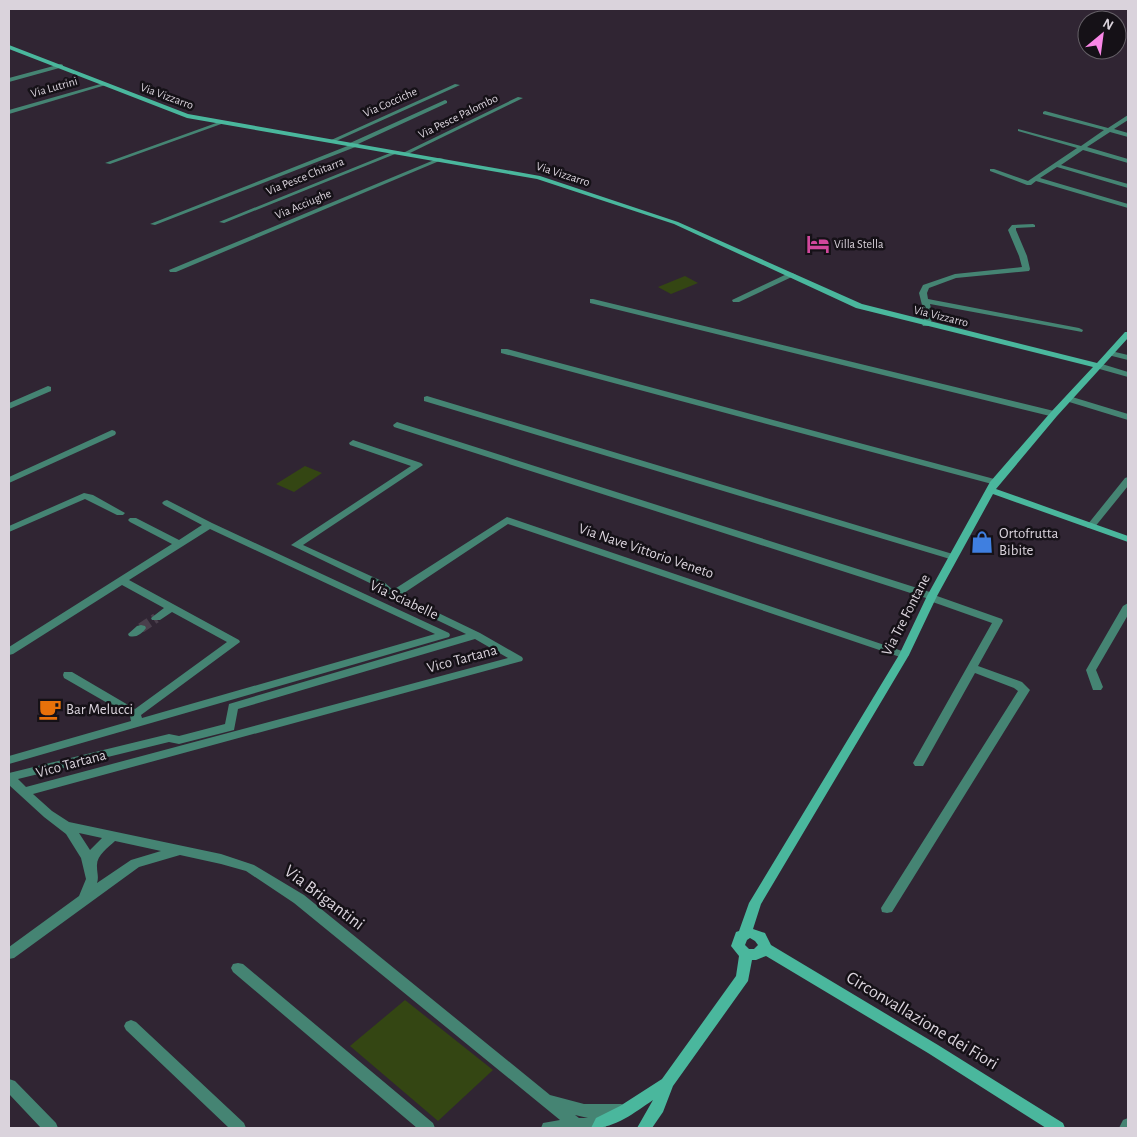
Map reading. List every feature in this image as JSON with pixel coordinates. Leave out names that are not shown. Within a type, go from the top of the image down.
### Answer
[{"type":"street","name":"Via Vizzarro","points":[[11,49],[61,66],[187,116],[538,177],[676,223],[859,306],[1099,366]]},
{"type":"street","points":[[9,80],[61,66]]},
{"type":"street","name":"Via Lutrini","points":[[9,112],[106,84]]},
{"type":"street","name":"Via Cocciche","points":[[332,141],[457,85]]},
{"type":"street","name":"Via Pesce Palombo","points":[[406,153],[520,98]]},
{"type":"street","points":[[153,224],[354,144],[445,102]]},
{"type":"street","points":[[1045,113],[1128,135]]},
{"type":"street","points":[[992,170],[1029,184],[1128,118]]},
{"type":"street","points":[[108,163],[221,123]]},
{"type":"street","points":[[1020,130],[1128,161]]},
{"type":"street","name":"Via Pesce Chitarra","points":[[222,222],[397,152]]},
{"type":"street","name":"Via Acciughe","points":[[173,270],[441,159]]},
{"type":"street","points":[[1055,165],[1128,186]]},
{"type":"street","points":[[1035,179],[1128,206]]},
{"type":"street","points":[[926,324],[929,317],[927,301],[923,290],[939,281],[971,274],[1026,270],[1023,256],[1012,230],[1014,226],[1033,226]]},
{"type":"street","points":[[736,300],[792,275]]},
{"type":"street","points":[[593,301],[1054,414]]},
{"type":"street","points":[[927,301],[1079,330]]},
{"type":"street","name":"Via Tre Fontane","points":[[745,934],[755,903],[904,655],[953,557],[993,486],[1054,414],[1128,334]]},
{"type":"street","points":[[504,351],[993,486],[1128,539]]},
{"type":"street","points":[[1111,353],[1128,358]]},
{"type":"street","points":[[1099,366],[1128,375]]},
{"type":"street","points":[[9,406],[48,389]]},
{"type":"street","points":[[1069,398],[1128,417]]},
{"type":"street","points":[[427,399],[953,557]]},
{"type":"street","points":[[397,425],[932,597],[998,621],[919,763]]},
{"type":"street","points":[[9,480],[112,433]]},
{"type":"street","name":"Vico Tartana","points":[[23,792],[518,659],[476,635],[393,595],[380,584],[296,544],[418,465],[354,443]]},
{"type":"street","points":[[1091,526],[1128,480]]},
{"type":"street","points":[[9,529],[84,496],[90,497],[120,513]]},
{"type":"street","points":[[9,652],[209,524],[167,503]]},
{"type":"street","points":[[133,520],[179,544]]},
{"type":"street","name":"Via Nave Vittorio Veneto","points":[[393,595],[507,520],[904,655]]},
{"type":"street","name":"Via Sciabelle","points":[[9,760],[136,719],[445,635],[209,524]]},
{"type":"street","points":[[68,675],[136,719],[235,642],[121,580]]},
{"type":"street","points":[[1097,687],[1091,670],[1128,606]]},
{"type":"street","points":[[156,618],[172,608]]},
{"type":"street","points":[[9,778],[169,738],[179,740],[230,727],[233,707],[476,635]]},
{"type":"street","points":[[886,908],[1024,690],[1018,684],[972,668]]},
{"type":"street","name":"Via Brigantini","points":[[9,778],[48,814],[66,826],[179,850],[250,868],[299,899],[579,1127]]},
{"type":"street","points":[[66,826],[76,835],[90,865],[92,879],[85,899]]},
{"type":"street","points":[[90,865],[95,852],[112,837]]},
{"type":"street","points":[[135,863],[144,843]]},
{"type":"street","points":[[9,954],[135,863],[179,850]]},
{"type":"street","points":[[745,934],[760,937],[765,948],[756,955],[746,954],[740,949],[738,942],[745,934]]},
{"type":"street","name":"Circonvallazione dei Fiori","points":[[765,948],[933,1049],[1058,1128]]},
{"type":"street","points":[[644,1128],[658,1107],[667,1083],[743,977],[746,954]]},
{"type":"street","points":[[238,968],[428,1128]]},
{"type":"street","points":[[131,1026],[239,1128]]},
{"type":"street","points":[[548,1128],[599,1126],[667,1083]]},
{"type":"street","points":[[10,1085],[50,1128]]},
{"type":"street","points":[[547,1100],[584,1110],[625,1111]]},
{"type":"green space","points":[[685,276],[698,283],[671,294],[658,287]]},
{"type":"green space","points":[[305,466],[322,473],[294,492],[276,484]]},
{"type":"green space","points":[[405,1000],[493,1070],[438,1121],[350,1046]]},
{"type":"tunnel","points":[[141,628],[156,618]]},
{"type":"place","name":"Villa Stella","points":[[818,244]]},
{"type":"place","name":"Ortofrutta Bibite","points":[[982,542]]},
{"type":"place","name":"Bar Melucci","points":[[50,709]]}]
